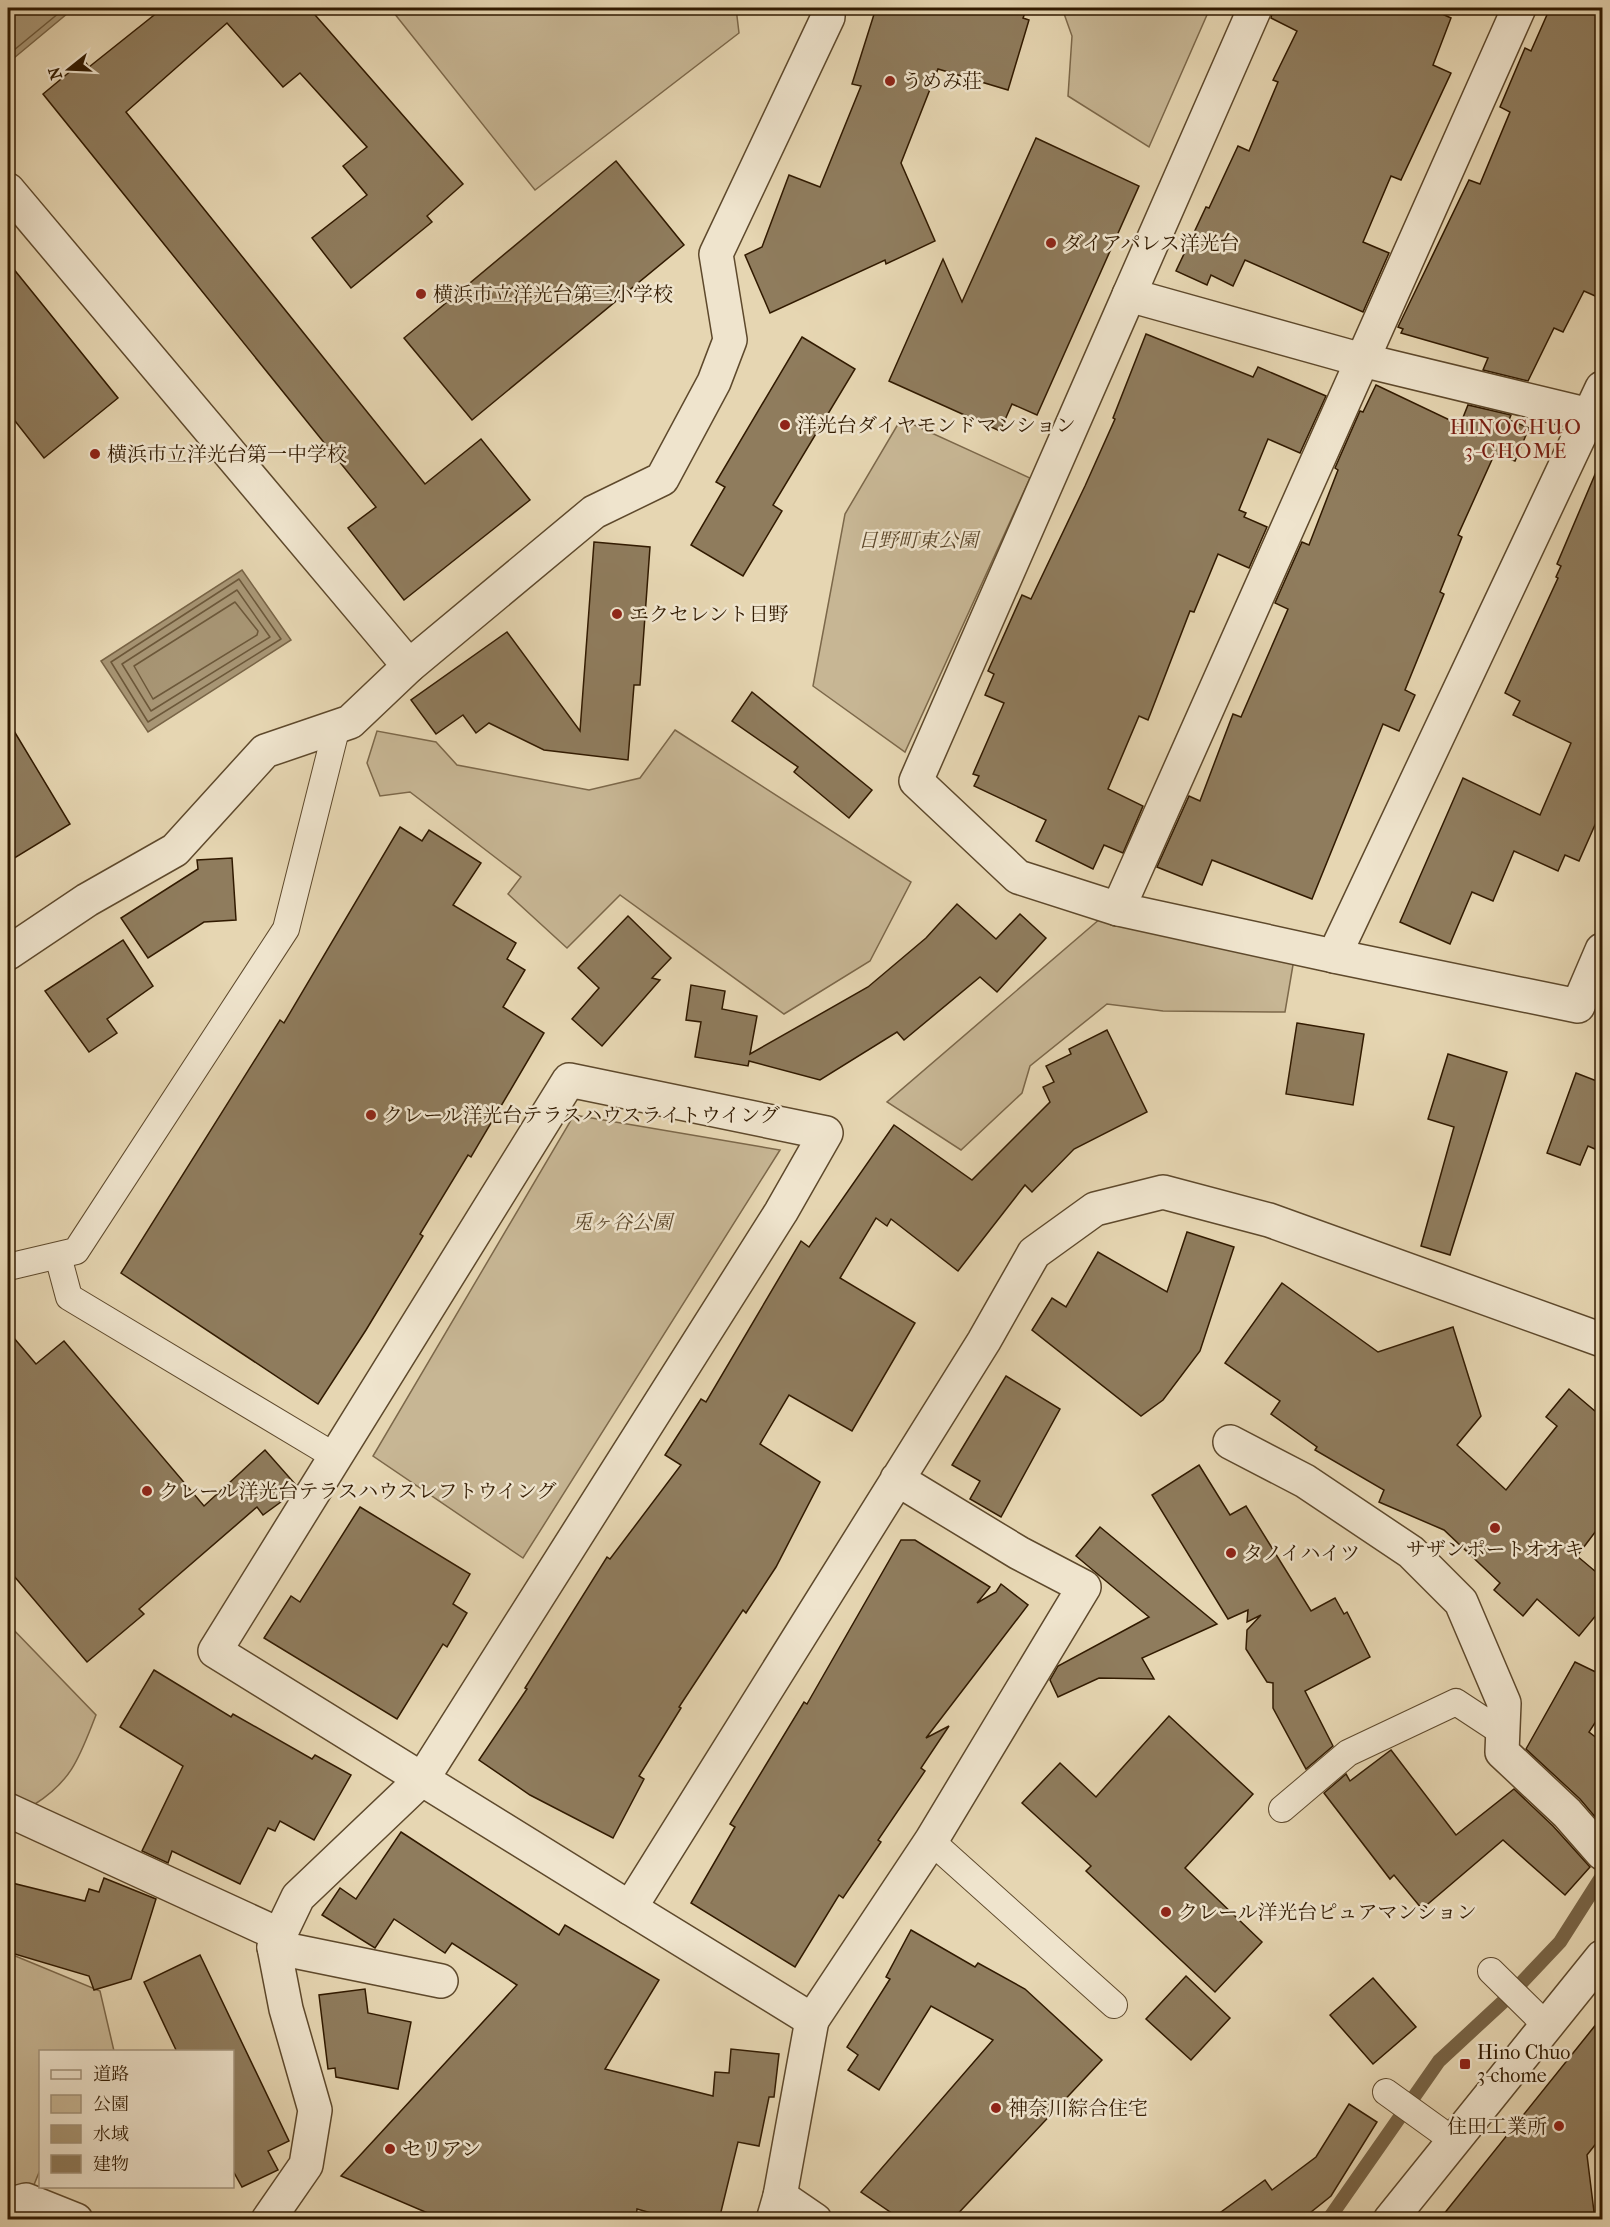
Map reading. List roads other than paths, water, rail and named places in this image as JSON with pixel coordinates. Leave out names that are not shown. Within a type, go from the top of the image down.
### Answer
[{"type":"street","points":[[8,953],[87,900],[175,850],[266,751],[350,722],[409,666],[594,513],[662,479],[714,381],[730,340],[716,254],[828,17],[828,8]]},
{"type":"street","points":[[1255,8],[916,781],[1018,877],[1118,909],[1590,1010],[1602,950]]},
{"type":"street","points":[[1118,909],[1519,8]]},
{"type":"street","points":[[8,190],[409,666]]},
{"type":"street","points":[[1130,295],[1362,360],[1599,407],[1334,956]]},
{"type":"street","points":[[268,2220],[306,2165],[315,2110],[286,2009],[277,1941],[298,1897],[423,1778],[781,1212],[826,1133],[570,1080],[215,1651],[423,1778],[812,2020]]},
{"type":"street","points":[[630,1908],[984,1341],[1035,1253],[1095,1209],[1163,1192],[1269,1220],[1602,1340]]},
{"type":"street","points":[[1230,1442],[1305,1481],[1411,1552],[1461,1602],[1504,1703],[1502,1752],[1567,1813],[1597,1847]]},
{"type":"street","points":[[815,2220],[776,2208],[812,2020],[931,1840],[1084,1587],[1019,1552],[897,1479]]},
{"type":"street","points":[[8,1810],[277,1941],[441,1981]]},
{"type":"street","points":[[1390,2220],[1454,2141],[1536,2015],[1602,1956]]},
{"type":"street","points":[[8,2205],[26,2200],[76,2220]]},
{"type":"lane","points":[[8,1267],[76,1251],[286,929],[338,726]]},
{"type":"lane","points":[[58,1256],[69,1297],[336,1457]]},
{"type":"lane","points":[[1282,1809],[1348,1753],[1456,1702],[1503,1733]]},
{"type":"lane","points":[[931,1840],[1114,2005]]},
{"type":"lane","points":[[1496,1977],[1536,2015]]},
{"type":"lane","points":[[1390,2095],[1454,2141]]},
{"type":"water","points":[[8,8],[74,8],[8,63]]},
{"type":"water","points":[[242,570],[291,640],[148,732],[101,661]]},
{"type":"waterway","points":[[1328,2220],[1439,2061],[1505,2000],[1560,1942],[1602,1876]]},
{"type":"place","name":"うめみ荘","points":[[890,81]]},
{"type":"place","name":"ダイアパレス洋光台","points":[[1051,243]]},
{"type":"place","name":"横浜市立洋光台第三小学校","points":[[421,294]]},
{"type":"place","name":"洋光台ダイヤモンドマンション","points":[[785,425]]},
{"type":"place","name":"横浜市立洋光台第一中学校","points":[[95,454]]},
{"type":"place","name":"エクセレント日野","points":[[617,614]]},
{"type":"place","name":"クレール洋光台テラスハウスライトウイング","points":[[371,1115]]},
{"type":"place","name":"クレール洋光台テラスハウスレフトウイング","points":[[147,1491]]},
{"type":"place","name":"サザンポートオオキ","points":[[1495,1528]]},
{"type":"place","name":"タノイハイツ","points":[[1231,1553]]},
{"type":"place","name":"クレール洋光台ピュアマンション","points":[[1166,1912]]},
{"type":"place","name":"Hino Chuo 3-chome","points":[[1465,2064]]},
{"type":"place","name":"神奈川綜合住宅","points":[[996,2108]]},
{"type":"place","name":"住田工業所","points":[[1559,2126]]},
{"type":"place","name":"セリアン","points":[[390,2149]]},
{"type":"district","name":"HINOCHUO 3-CHOME","points":[[1516,439]]},
{"type":"park label","name":"日野町東公園","points":[[918,540]]},
{"type":"park label","name":"兎ヶ谷公園","points":[[622,1222]]}]
